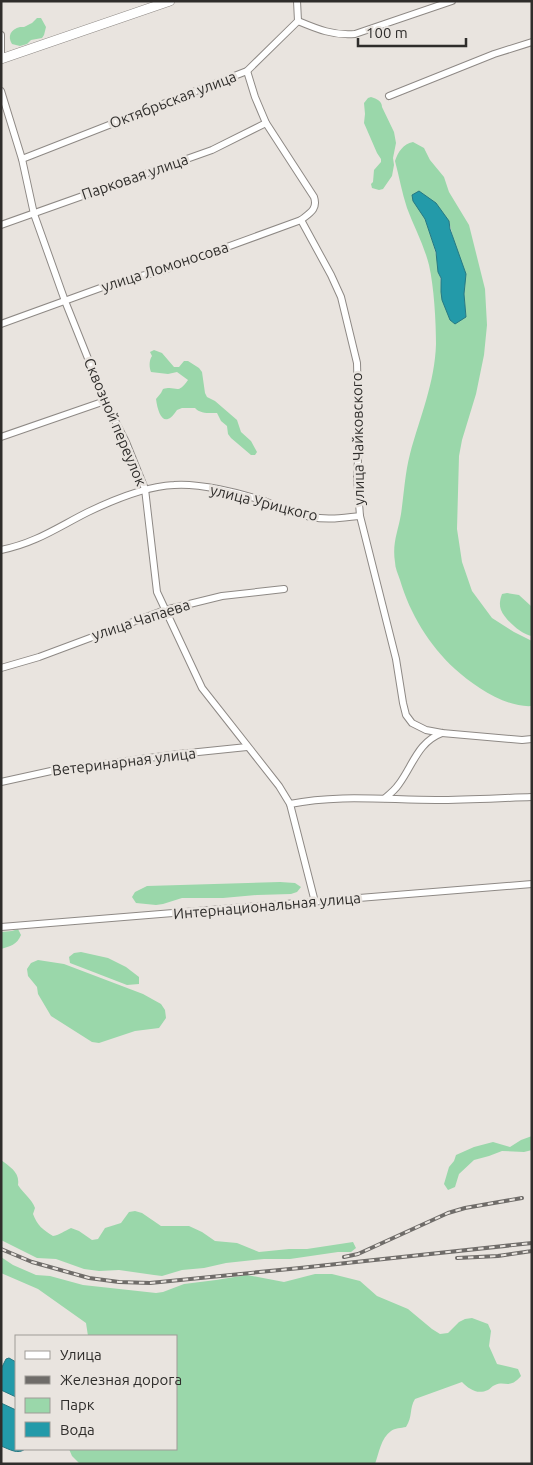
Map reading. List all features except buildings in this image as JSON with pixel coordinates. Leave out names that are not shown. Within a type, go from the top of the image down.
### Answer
[{"type":"street","points":[[1,59],[170,1]]},
{"type":"street","points":[[297,1],[298,21],[325,32],[338,34],[354,34],[452,1]]},
{"type":"street","name":"Октябрьская улица","points":[[22,159],[247,71],[298,21]]},
{"type":"street","points":[[1,35],[1,53]]},
{"type":"street","points":[[389,96],[494,54],[532,42]]},
{"type":"street","points":[[247,71],[266,123],[314,198],[315,207],[301,220]]},
{"type":"street","name":"Сквозной переулок","points":[[1,91],[22,159],[34,214],[65,301],[105,402],[126,442],[145,489],[157,592],[202,688],[279,786],[290,804],[315,902]]},
{"type":"street","name":"Парковая улица","points":[[1,225],[212,150],[266,123]]},
{"type":"street","name":"улица Ломоносова","points":[[1,324],[114,283],[160,271],[301,220]]},
{"type":"street","name":"улица Чайковского","points":[[301,220],[341,297],[357,363],[359,442],[357,477],[360,516],[396,659],[406,715],[412,723],[426,730],[442,733]]},
{"type":"street","points":[[1,437],[105,402]]},
{"type":"street","name":"улица Урицкого","points":[[1,550],[28,543],[55,531],[88,512],[145,489],[174,485],[191,485],[220,490],[263,501],[309,517],[360,516]]},
{"type":"street","name":"улица Чапаева","points":[[1,668],[38,657],[165,610],[222,596],[284,589]]},
{"type":"street","points":[[385,798],[398,786],[415,757],[432,737],[442,733],[522,740],[532,739]]},
{"type":"street","name":"Ветеринарная улица","points":[[1,782],[51,771],[247,747]]},
{"type":"street","points":[[290,804],[324,799],[385,798],[436,800],[532,797]]},
{"type":"street","name":"Интернациональная улица","points":[[1,927],[532,884]]},
{"type":"green space","points":[[37,18],[41,18],[46,27],[42,38],[31,40],[27,44],[20,46],[12,44],[10,36],[12,31],[32,23]]},
{"type":"green space","points":[[371,97],[381,103],[394,132],[396,143],[392,176],[383,189],[379,190],[372,188],[371,184],[373,182],[374,170],[381,162],[381,159],[364,123],[364,103]]},
{"type":"green space","points":[[413,142],[424,148],[430,160],[444,177],[449,192],[469,225],[485,289],[487,325],[484,355],[476,394],[459,456],[457,529],[462,562],[472,591],[492,618],[532,641],[532,706],[522,706],[491,695],[463,676],[446,660],[429,639],[415,617],[404,593],[396,566],[394,555],[395,543],[407,469],[430,386],[436,344],[436,325],[429,265],[407,208],[395,161],[401,149]],"holes":[[[425,219],[449,221],[465,287],[466,316],[441,292],[438,264]]]},
{"type":"green space","points":[[154,350],[162,353],[174,367],[179,367],[184,361],[188,361],[199,368],[202,372],[207,397],[215,401],[237,420],[241,432],[251,441],[257,452],[255,455],[251,455],[231,438],[228,434],[227,426],[221,421],[217,413],[202,412],[195,408],[182,408],[177,410],[169,419],[162,418],[156,399],[163,389],[179,389],[188,380],[177,372],[168,374],[151,372],[150,359],[152,356],[150,352]]},
{"type":"green space","points":[[502,594],[519,595],[531,606],[532,636],[519,630],[503,614],[500,608],[500,600]]},
{"type":"green space","points":[[295,883],[301,887],[297,892],[291,894],[223,898],[182,898],[156,905],[136,903],[132,897],[135,892],[147,886]]},
{"type":"green space","points":[[18,929],[21,935],[17,941],[13,945],[1,949],[1,932]]},
{"type":"green space","points":[[81,952],[108,958],[126,967],[139,977],[139,984],[127,985],[70,963],[69,957],[74,953]]},
{"type":"green space","points":[[38,960],[64,964],[143,994],[161,1004],[165,1010],[166,1018],[159,1028],[135,1031],[99,1043],[92,1042],[51,1016],[38,994],[37,987],[28,976],[27,969],[31,963]]},
{"type":"green space","points":[[532,1136],[532,1150],[524,1152],[502,1151],[474,1160],[459,1174],[455,1187],[448,1190],[444,1184],[449,1167],[456,1155],[474,1147],[493,1142],[510,1147]]},
{"type":"green space","points":[[1,1160],[16,1173],[18,1185],[34,1205],[33,1214],[38,1224],[53,1236],[71,1228],[92,1240],[98,1239],[105,1228],[121,1223],[129,1212],[135,1211],[142,1213],[161,1226],[189,1226],[215,1241],[237,1243],[259,1252],[307,1249],[353,1242],[356,1248],[351,1252],[290,1259],[264,1259],[226,1263],[182,1270],[162,1276],[119,1270],[99,1271],[84,1269],[56,1259],[37,1258],[1,1240]]},
{"type":"green space","points":[[1,1257],[13,1265],[36,1275],[50,1276],[83,1285],[156,1293],[184,1284],[247,1275],[284,1282],[315,1274],[332,1274],[360,1281],[377,1296],[408,1309],[440,1334],[448,1333],[465,1319],[472,1318],[488,1324],[491,1331],[489,1346],[497,1364],[518,1369],[521,1376],[513,1383],[494,1385],[488,1390],[480,1392],[467,1387],[462,1382],[415,1399],[406,1427],[394,1429],[388,1434],[381,1446],[375,1464],[80,1464],[72,1456],[69,1450],[178,1450],[178,1335],[88,1335],[86,1323],[38,1289],[1,1273]]},
{"type":"water","points":[[419,191],[436,203],[449,221],[466,274],[464,294],[466,317],[455,324],[450,320],[442,300],[441,278],[438,272],[436,252],[425,219],[413,201],[412,195]]},
{"type":"water","points":[[9,1358],[15,1361],[15,1397],[1,1390],[1,1369],[6,1359]]},
{"type":"water","points":[[1,1403],[15,1410],[15,1450],[24,1450],[13,1451],[1,1446]]},
{"type":"railway","points":[[344,1257],[358,1254],[448,1213],[465,1208],[522,1198]]},
{"type":"railway","points":[[1,1249],[32,1262],[89,1278],[119,1282],[150,1283],[532,1243]]},
{"type":"railway","points":[[457,1258],[498,1256],[532,1251]]}]
